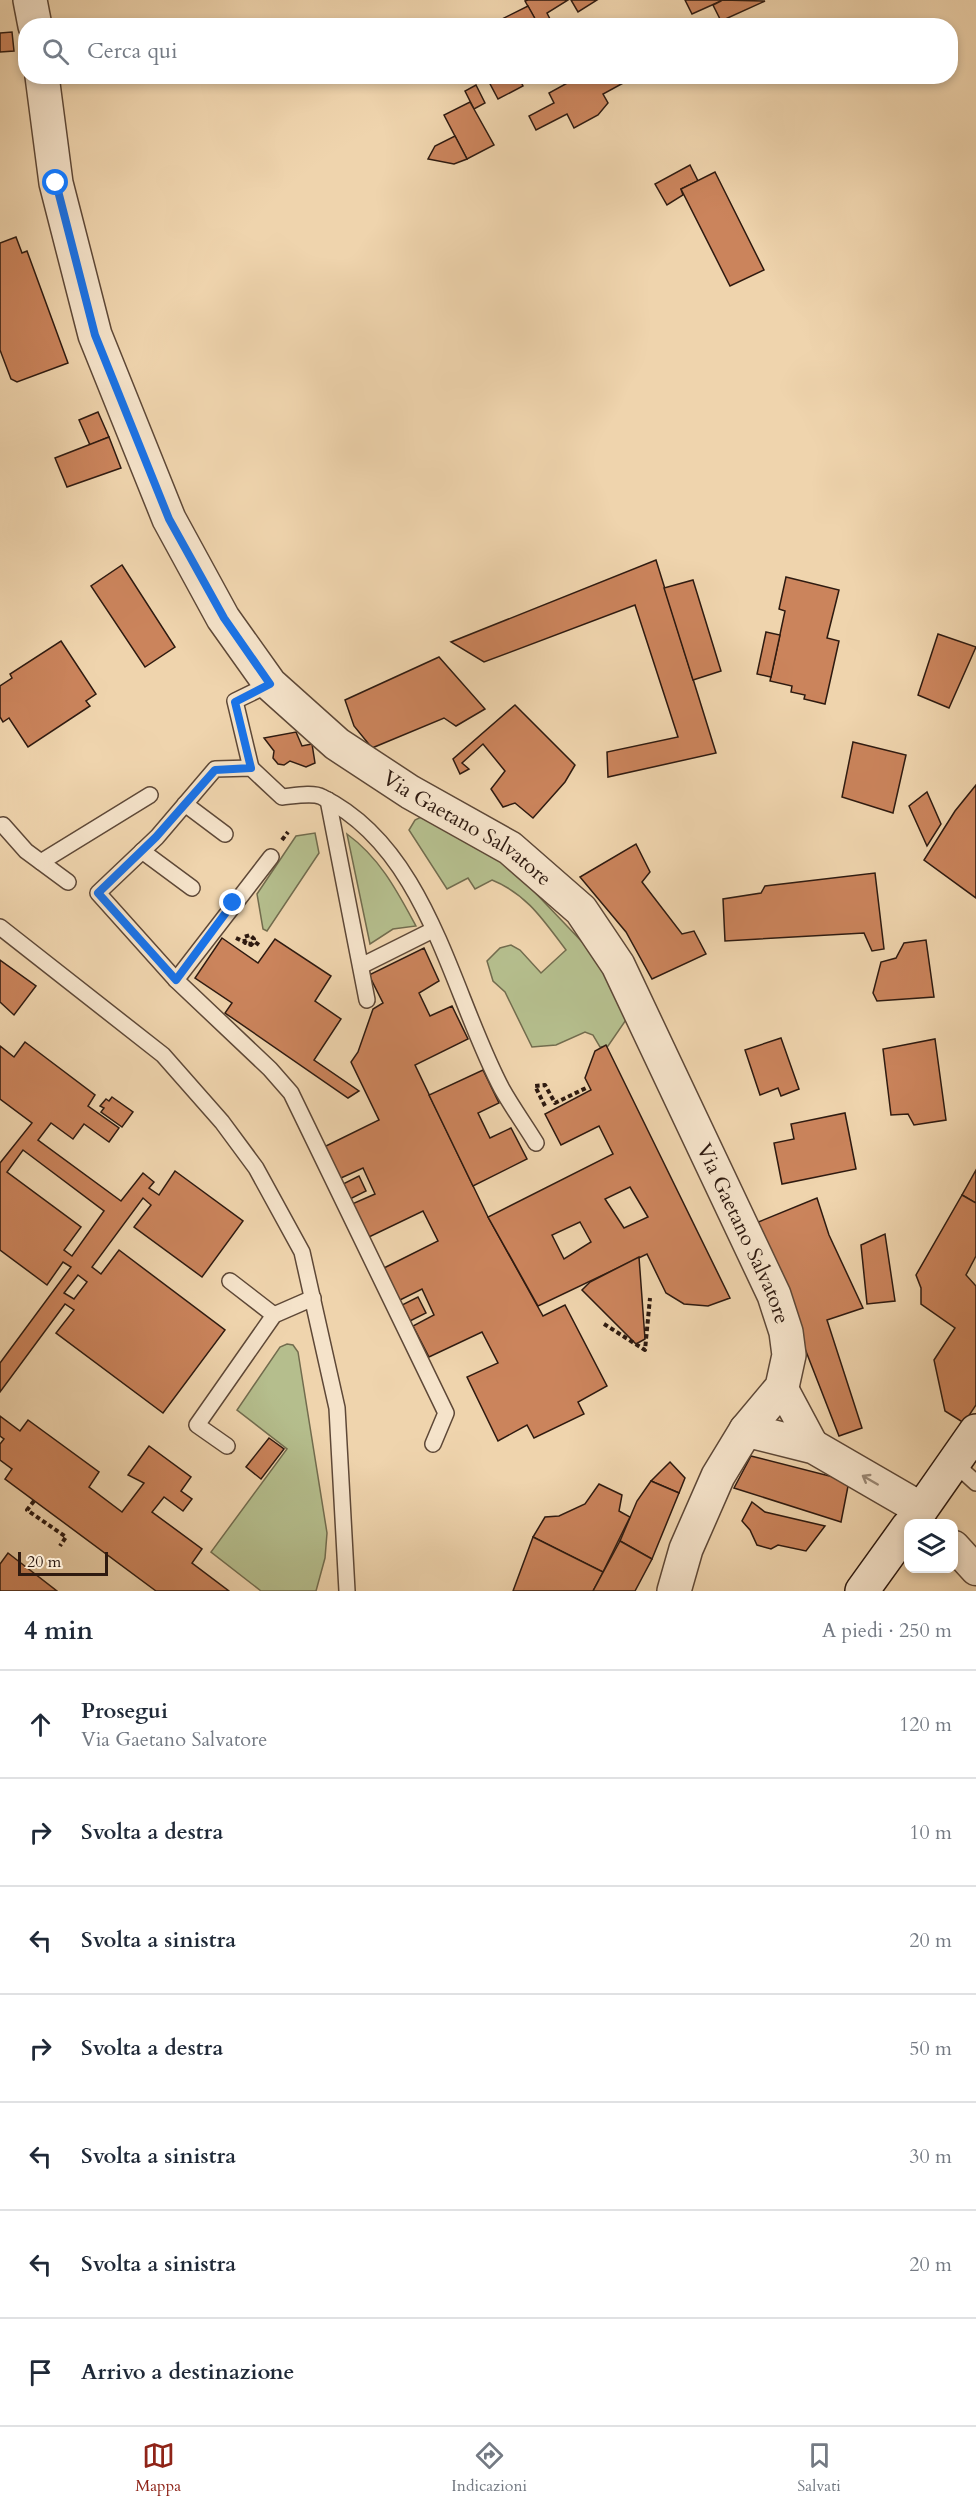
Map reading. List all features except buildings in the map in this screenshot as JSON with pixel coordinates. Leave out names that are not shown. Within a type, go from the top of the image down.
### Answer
[{"type":"street","points":[[30,0],[33,18]]},
{"type":"street","name":"Via Gaetano Salvatore","points":[[43,84],[56,183],[98,345],[169,519],[224,618],[270,684],[337,744],[410,792],[510,848],[581,910],[618,965],[774,1295],[786,1332],[789,1355],[782,1387],[746,1430],[718,1476],[686,1549],[674,1591]]},
{"type":"street","points":[[782,1387],[814,1447]]},
{"type":"street","points":[[746,1430],[814,1447],[915,1519]]},
{"type":"street","points":[[920,1519],[965,1473],[976,1431]]},
{"type":"street","points":[[862,1591],[904,1538]]},
{"type":"street","points":[[958,1550],[976,1570]]},
{"type":"lane","points":[[270,684],[235,702],[251,768],[282,796],[320,795],[362,821],[398,862],[433,930],[502,1089],[536,1143]]},
{"type":"lane","points":[[251,768],[215,770],[142,850],[98,893],[176,980],[270,1069],[291,1093],[446,1413],[433,1444]]},
{"type":"lane","points":[[40,862],[150,795]]},
{"type":"lane","points":[[328,800],[367,999]]},
{"type":"lane","points":[[185,804],[225,834]]},
{"type":"lane","points":[[3,825],[26,851],[68,882]]},
{"type":"lane","points":[[142,850],[192,888]]},
{"type":"lane","points":[[176,980],[271,857]]},
{"type":"lane","points":[[0,927],[163,1055],[222,1122],[256,1168],[302,1252],[337,1408],[347,1591]]},
{"type":"lane","points":[[361,966],[433,930]]},
{"type":"lane","points":[[230,1281],[274,1315]]},
{"type":"lane","points":[[227,1446],[196,1425],[274,1315],[313,1298]]},
{"type":"path","points":[[247,946],[253,944],[254,941],[250,935],[244,937],[245,943],[250,944],[253,943],[255,942],[259,945]]},
{"type":"path","points":[[546,1106],[535,1086],[545,1085],[555,1103],[586,1088]]},
{"type":"path","points":[[604,1324],[645,1350],[650,1298]]},
{"type":"path","points":[[34,1501],[27,1510],[66,1537],[60,1546]]},
{"type":"green space","points":[[421,817],[505,861],[586,946],[614,987],[628,1017],[608,1046],[600,1047],[593,1035],[585,1032],[556,1045],[532,1047],[505,992],[493,981],[487,961],[500,948],[511,945],[520,950],[541,973],[566,950],[534,909],[504,886],[492,880],[475,889],[468,878],[447,889],[409,830],[415,820]]},
{"type":"green space","points":[[315,833],[319,853],[267,931],[263,929],[257,894],[296,836]]},
{"type":"green space","points":[[347,834],[359,843],[378,864],[395,888],[416,926],[393,929],[370,944]]},
{"type":"green space","points":[[287,1344],[293,1345],[298,1352],[327,1533],[325,1558],[316,1591],[261,1591],[211,1552],[287,1449],[237,1410],[280,1347]]},
{"type":"route","points":[[56,183],[95,335],[169,519],[224,618],[270,684],[235,702],[251,768],[215,770],[156,837],[98,893],[176,980],[233,903]]}]
